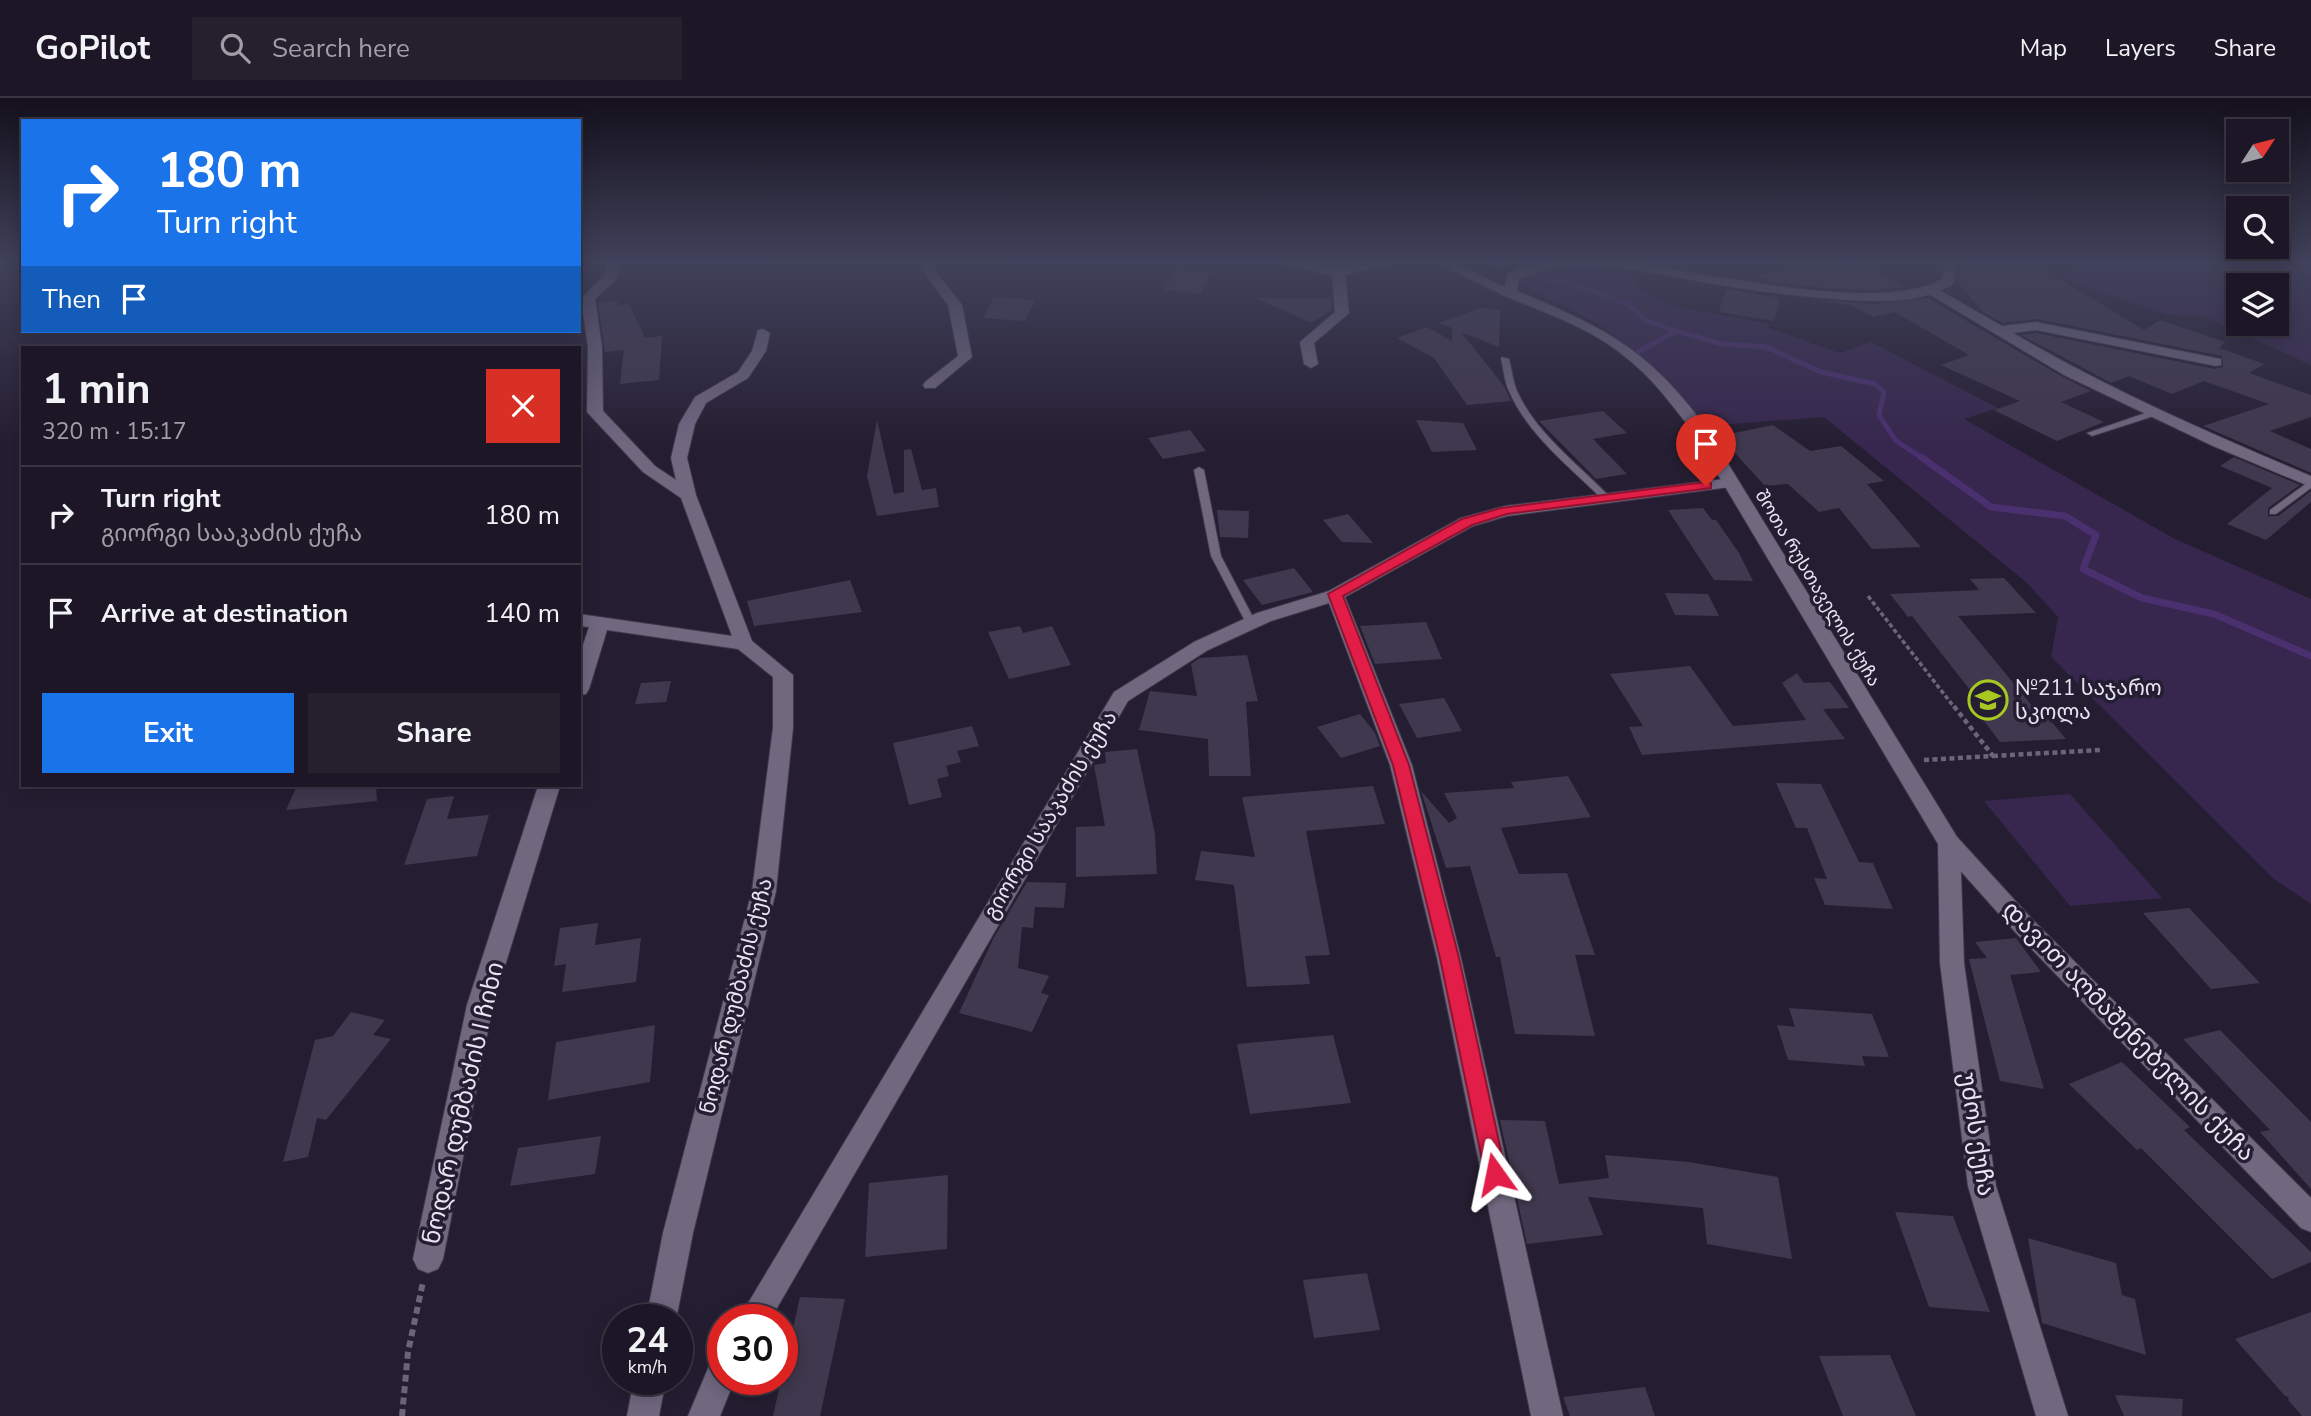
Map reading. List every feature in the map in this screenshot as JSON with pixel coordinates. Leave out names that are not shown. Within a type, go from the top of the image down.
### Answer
[{"type":"street","points":[[930,385],[965,357],[958,323]]},
{"type":"street","points":[[1311,364],[1307,342],[1331,323]]},
{"type":"street","name":"შოთა რუსთაველის ქუჩა","points":[[1577,323],[1622,347],[1657,377],[1697,426],[1949,843]]},
{"type":"street","points":[[1988,323],[2069,372],[2154,413],[2311,482]]},
{"type":"street","points":[[2001,330],[2036,326],[2216,362]]},
{"type":"street","points":[[585,327],[595,347],[595,412],[649,469],[688,495]]},
{"type":"street","points":[[744,644],[688,495],[679,458],[687,424],[700,400],[743,376],[759,351],[763,333]]},
{"type":"street","name":"გიორგი სააკაძის ქუჩა","points":[[762,1304],[1121,696],[1201,646],[1251,623],[1335,594],[1467,522],[1505,511],[1732,483]]},
{"type":"street","points":[[1335,594],[1401,765],[1449,958],[1547,1416]]},
{"type":"street","points":[[581,677],[590,621]]},
{"type":"street","name":"ნოდარ დუმბაძის ქუჩა","points":[[590,621],[744,644],[783,675],[783,728],[764,891],[678,1233],[664,1304]]},
{"type":"street","name":"ნოდარ დუმბაძის I ჩიხი","points":[[428,1259],[480,1005],[549,787]]},
{"type":"street","name":"დავით აღმაშენებელის ქუჩა","points":[[1949,843],[2024,926],[2311,1218]]},
{"type":"street","name":"უძოს ქუჩა","points":[[1949,843],[1952,963],[1982,1185],[2052,1416]]},
{"type":"street","points":[[643,1416],[647,1395]]},
{"type":"street","points":[[704,1416],[713,1395]]},
{"type":"lane","points":[[1505,359],[1512,389],[1530,419],[1546,440],[1605,497]]},
{"type":"lane","points":[[2092,433],[2154,413]]},
{"type":"lane","points":[[1199,470],[1216,556],[1251,623]]},
{"type":"lane","points":[[2273,512],[2311,482]]},
{"type":"path","points":[[1868,596],[1993,756]]},
{"type":"path","points":[[1900,762],[2100,750]]},
{"type":"path","points":[[402,1416],[408,1352],[428,1259]]},
{"type":"shaded area","points":[[1594,323],[1762,323],[1770,324],[1768,328],[1840,353],[1871,342],[1998,408],[1964,419],[2175,539],[2311,599],[2311,904],[2274,879],[2051,657],[2058,617],[2026,582],[1824,417],[1705,426],[1637,354]]},
{"type":"shaded area","points":[[2289,323],[2311,323],[2311,365],[2247,336],[2289,336]]},
{"type":"shaded area","points":[[2070,794],[2162,898],[2070,906],[1984,801]]},
{"type":"building","points":[[601,323],[638,323],[645,338],[662,336],[659,380],[620,384],[624,350],[605,352]]},
{"type":"building","points":[[1439,323],[1500,323],[1499,347],[1461,332],[1504,386],[1511,401],[1467,405],[1434,358],[1397,338],[1427,327],[1452,341],[1452,328]]},
{"type":"building","points":[[1913,323],[1969,323],[2091,391],[2061,402],[2104,422],[2057,441],[1994,410],[2020,401],[1941,365],[1969,355]]},
{"type":"building","points":[[2055,323],[2132,323],[2144,330],[2156,323],[2167,323],[2225,342],[2219,348],[2264,364],[2249,373],[2311,395],[2311,417],[2270,431],[2311,449],[2311,473],[2203,426],[2269,404],[2204,381],[2172,394],[2129,376],[2111,383],[2021,335],[2036,333],[2215,369],[2223,367],[2222,356]]},
{"type":"building","points":[[1603,411],[1627,433],[1593,439],[1627,474],[1596,479],[1539,421]]},
{"type":"building","points":[[877,420],[894,494],[904,492],[904,450],[911,449],[922,490],[936,488],[939,507],[877,516],[867,476]]},
{"type":"building","points":[[1416,420],[1463,423],[1477,450],[1432,452]]},
{"type":"building","points":[[1773,425],[1810,451],[1841,446],[1884,481],[1867,484],[1921,547],[1872,549],[1839,508],[1819,512],[1788,484],[1765,486],[1734,452],[1715,437]]},
{"type":"building","points":[[1190,430],[1206,451],[1163,459],[1148,438]]},
{"type":"building","points":[[2234,457],[2300,485],[2268,508],[2268,516],[2278,516],[2311,491],[2311,502],[2266,540],[2227,524],[2272,488],[2220,466]]},
{"type":"building","points":[[1703,508],[1712,520],[1716,520],[1739,553],[1753,581],[1714,580],[1668,510]]},
{"type":"building","points":[[1217,510],[1249,511],[1248,538],[1220,537]]},
{"type":"building","points":[[1348,514],[1373,543],[1342,542],[1323,520]]},
{"type":"building","points":[[1294,568],[1313,592],[1262,605],[1243,580]]},
{"type":"building","points":[[2004,578],[2036,613],[1958,616],[2039,714],[2044,713],[2066,739],[2000,742],[1978,713],[1988,713],[1912,616],[1908,617],[1890,594],[1979,590],[1970,579]]},
{"type":"building","points":[[850,580],[862,612],[754,626],[747,601]]},
{"type":"building","points":[[1665,593],[1708,594],[1719,616],[1675,615]]},
{"type":"building","points":[[1426,622],[1442,659],[1375,664],[1360,626]]},
{"type":"building","points":[[1020,626],[1023,633],[1052,626],[1071,665],[1009,679],[988,632]]},
{"type":"building","points":[[1247,655],[1258,701],[1246,702],[1251,776],[1209,776],[1208,739],[1139,730],[1150,691],[1197,696],[1191,664],[1200,658]]},
{"type":"building","points":[[1690,666],[1733,726],[1806,720],[1782,683],[1797,673],[1804,683],[1830,682],[1849,708],[1823,709],[1845,739],[1642,755],[1629,727],[1643,726],[1610,674]]},
{"type":"building","points":[[671,681],[666,702],[635,704],[641,683]]},
{"type":"building","points":[[1444,698],[1462,731],[1417,738],[1399,704]]},
{"type":"building","points":[[1360,714],[1375,733],[1380,746],[1341,758],[1317,727]]},
{"type":"building","points":[[972,726],[979,746],[957,751],[961,762],[946,766],[949,776],[937,779],[942,797],[909,805],[893,743]]},
{"type":"building","points":[[1137,749],[1155,834],[1157,874],[1076,877],[1076,827],[1105,826],[1094,765],[1106,763],[1105,752]]},
{"type":"building","points":[[1568,776],[1591,817],[1501,828],[1519,874],[1567,873],[1595,955],[1575,955],[1595,1036],[1515,1034],[1500,957],[1496,957],[1470,866],[1446,868],[1421,791],[1449,823],[1457,818],[1444,793],[1514,788],[1511,782]]},
{"type":"building","points":[[1776,783],[1821,784],[1859,862],[1873,863],[1893,909],[1825,905],[1814,878],[1827,879],[1807,828],[1796,828]]},
{"type":"building","points":[[1373,786],[1385,824],[1306,831],[1330,955],[1305,956],[1310,984],[1247,987],[1234,885],[1195,880],[1201,851],[1255,857],[1242,797]]},
{"type":"building","points":[[297,787],[376,787],[377,801],[286,810]]},
{"type":"building","points":[[454,796],[447,819],[489,815],[477,856],[404,865],[427,799]]},
{"type":"building","points":[[1027,882],[1066,883],[1064,908],[1035,907],[1033,928],[1022,927],[1018,968],[1049,976],[1041,993],[1049,995],[1032,1032],[959,1013],[993,939]]},
{"type":"building","points":[[2189,908],[2260,983],[2211,989],[2143,913]]},
{"type":"building","points":[[598,923],[595,945],[641,938],[636,982],[562,992],[566,964],[554,966],[560,928]]},
{"type":"building","points":[[2016,938],[2041,972],[2010,975],[2044,1089],[2000,1081],[1969,959],[1987,958],[1975,942]]},
{"type":"building","points":[[1789,1008],[1872,1014],[1889,1057],[1862,1056],[1865,1066],[1788,1060],[1777,1025],[1795,1027]]},
{"type":"building","points":[[351,1012],[385,1020],[373,1035],[391,1039],[326,1120],[317,1118],[308,1157],[283,1162],[315,1040],[333,1036]]},
{"type":"building","points":[[655,1025],[650,1082],[548,1100],[556,1042]]},
{"type":"building","points":[[2220,1030],[2311,1122],[2311,1189],[2260,1132],[2270,1130],[2183,1039]]},
{"type":"building","points":[[1333,1035],[1351,1103],[1250,1114],[1237,1044]]},
{"type":"building","points":[[2122,1062],[2190,1127],[2184,1130],[2311,1252],[2311,1262],[2272,1279],[2141,1148],[2137,1150],[2069,1084]]},
{"type":"building","points":[[1500,1120],[1545,1121],[1559,1184],[1609,1178],[1605,1155],[1689,1162],[1778,1177],[1792,1259],[1707,1244],[1703,1208],[1588,1197],[1603,1235],[1527,1244]]},
{"type":"building","points":[[601,1136],[595,1174],[510,1186],[518,1148]]},
{"type":"building","points":[[948,1175],[947,1249],[865,1257],[869,1183]]},
{"type":"building","points":[[1895,1212],[1953,1216],[1990,1312],[1929,1307]]},
{"type":"building","points":[[2028,1238],[2116,1263],[2122,1295],[2135,1299],[2146,1355],[2042,1323]]},
{"type":"building","points":[[1367,1273],[1380,1330],[1314,1338],[1303,1280]]},
{"type":"building","points":[[800,1297],[845,1299],[820,1416],[773,1416],[778,1395],[798,1395]]},
{"type":"building","points":[[2311,1312],[2311,1416],[2302,1416],[2288,1400],[2289,1397],[2285,1396],[2235,1339]]},
{"type":"building","points":[[1890,1355],[1916,1416],[1843,1416],[1819,1356]]},
{"type":"building","points":[[1645,1387],[1655,1416],[1570,1416],[1563,1397]]},
{"type":"building","points":[[2115,1395],[2183,1399],[2182,1416],[2124,1416]]},
{"type":"waterway","points":[[1652,323],[1676,331]]},
{"type":"waterway","points":[[1638,352],[1676,331]]},
{"type":"waterway","points":[[1676,331],[1722,344],[1766,347],[1821,372],[1875,384],[1884,392],[1879,415],[1896,441],[1922,458]]},
{"type":"waterway","points":[[1922,458],[1991,507],[2065,516],[2096,535],[2083,569],[2142,598],[2214,614],[2311,656]]},
{"type":"place","name":"№211 საჯარო სკოლა","points":[[1988,700]]},
{"type":"route","points":[[1495,1174],[1449,958],[1401,765],[1335,594],[1467,522],[1505,511],[1706,486]]}]
